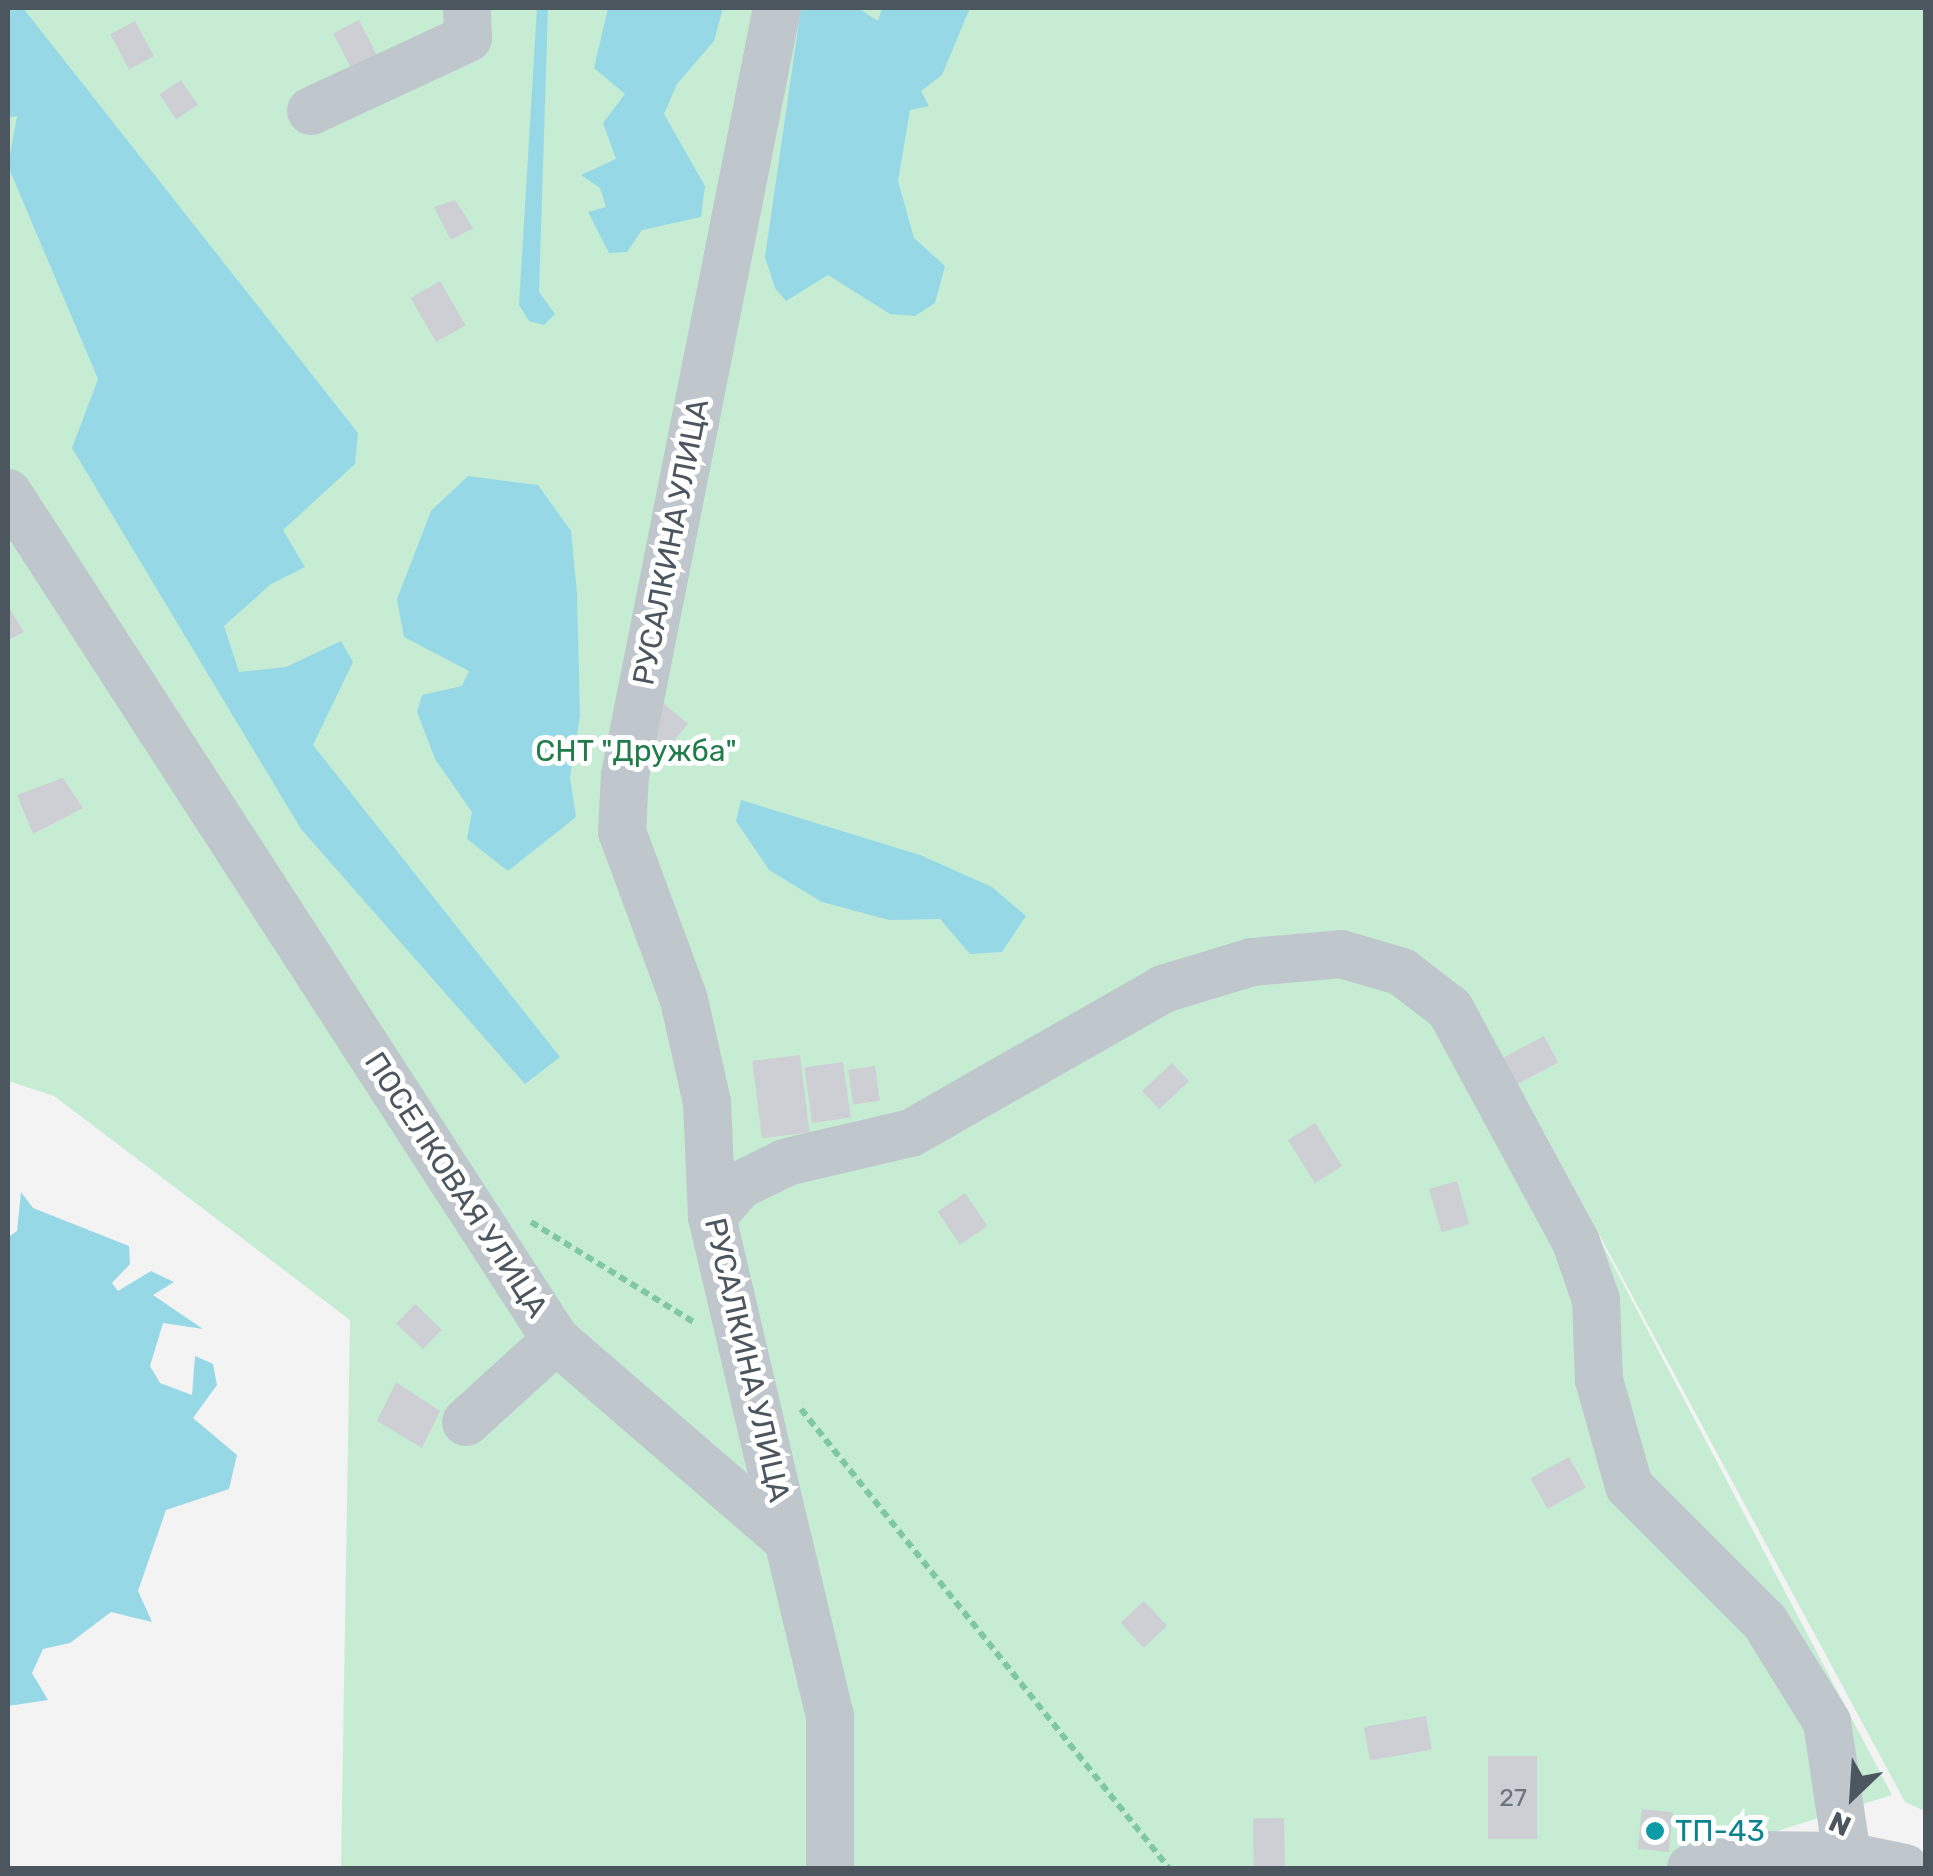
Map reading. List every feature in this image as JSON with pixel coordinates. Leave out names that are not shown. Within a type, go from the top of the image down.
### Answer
[{"type":"street","points":[[311,111],[468,38],[467,8]]},
{"type":"street","name":"РУСАЛКИНА УЛИЦА","points":[[778,8],[624,775],[622,832],[684,1000],[707,1102],[712,1217],[740,1352],[788,1540]]},
{"type":"street","name":"ПОСЕЛКОВАЯ УЛИЦА","points":[[8,493],[556,1340],[788,1540]]},
{"type":"street","points":[[712,1217],[740,1185],[787,1162],[911,1133],[1163,989],[1252,962],[1341,954],[1402,972],[1450,1009],[1576,1242],[1596,1300],[1599,1380],[1630,1486],[1764,1622],[1827,1722],[1847,1856]]},
{"type":"street","points":[[466,1422],[556,1340]]},
{"type":"street","points":[[788,1540],[830,1716],[830,1868]]},
{"type":"street","points":[[1692,1868],[1765,1855],[1847,1856],[1905,1868]]},
{"type":"path","points":[[512,1210],[740,1352]]},
{"type":"path","points":[[794,1402],[1168,1868]]},
{"type":"green space","name":"СНТ \"Дружба\"","points":[[8,8],[1925,8],[1925,1811],[1905,1802],[1524,1095],[1892,1795],[1660,1868],[341,1868],[350,1320],[54,1096],[8,1081]]},
{"type":"water","points":[[8,8],[23,8],[358,433],[355,464],[283,530],[305,567],[271,584],[224,626],[239,672],[286,667],[341,641],[353,662],[313,745],[560,1057],[525,1084],[301,829],[72,448],[98,379],[8,166],[17,116],[8,118]]},
{"type":"water","points":[[537,8],[548,8],[539,292],[555,314],[544,325],[529,321],[519,305]]},
{"type":"water","points":[[608,8],[723,8],[714,41],[677,84],[664,114],[705,186],[701,217],[642,230],[627,252],[609,253],[588,212],[606,207],[600,188],[581,175],[616,159],[603,123],[625,94],[594,68]]},
{"type":"water","points":[[801,8],[858,8],[878,21],[882,8],[970,8],[942,75],[921,91],[929,106],[910,110],[898,181],[914,238],[945,266],[935,303],[915,316],[890,314],[828,275],[786,301],[775,288],[765,257]]},
{"type":"water","points":[[468,476],[538,485],[571,531],[580,716],[570,777],[576,817],[508,871],[467,839],[472,812],[435,759],[417,712],[422,695],[462,686],[469,671],[404,637],[397,599],[431,511]]},
{"type":"water","points":[[741,800],[920,855],[992,887],[1026,916],[1002,952],[970,954],[940,919],[889,920],[822,902],[769,870],[736,821]]},
{"type":"water","points":[[21,1192],[33,1208],[129,1246],[130,1264],[112,1283],[118,1291],[151,1271],[174,1282],[153,1295],[203,1329],[163,1323],[150,1366],[160,1383],[192,1395],[195,1356],[213,1364],[217,1385],[193,1418],[237,1455],[229,1489],[166,1510],[138,1591],[152,1622],[111,1612],[70,1643],[43,1649],[32,1673],[48,1700],[8,1706],[8,1237],[17,1231]]},
{"type":"building","points":[[359,20],[378,57],[352,71],[333,33]]},
{"type":"building","points":[[135,21],[154,56],[129,69],[110,34]]},
{"type":"building","points":[[181,80],[198,105],[176,119],[159,95]]},
{"type":"building","points":[[455,200],[473,228],[451,240],[434,207]]},
{"type":"building","points":[[440,281],[466,325],[436,342],[411,298]]},
{"type":"building","points":[[8,606],[24,632],[8,640]]},
{"type":"building","points":[[662,702],[688,724],[667,748],[641,727]]},
{"type":"building","points":[[63,778],[83,808],[33,834],[17,795]]},
{"type":"building","points":[[1544,1036],[1558,1062],[1511,1087],[1497,1061]]},
{"type":"building","points":[[800,1055],[810,1132],[762,1138],[752,1061]]},
{"type":"building","points":[[843,1062],[851,1117],[812,1123],[804,1067]]},
{"type":"building","points":[[1172,1063],[1189,1081],[1159,1109],[1142,1091]]},
{"type":"building","points":[[875,1066],[880,1101],[853,1104],[848,1070]]},
{"type":"building","points":[[1315,1123],[1342,1166],[1315,1183],[1288,1140]]},
{"type":"building","points":[[1457,1181],[1469,1224],[1442,1232],[1429,1189]]},
{"type":"building","points":[[965,1193],[987,1226],[960,1245],[938,1211]]},
{"type":"building","points":[[415,1304],[442,1330],[423,1349],[396,1323]]},
{"type":"building","points":[[396,1382],[440,1411],[422,1448],[377,1421]]},
{"type":"building","points":[[1569,1457],[1586,1488],[1547,1509],[1531,1478]]},
{"type":"building","points":[[1144,1601],[1167,1626],[1144,1648],[1121,1623]]},
{"type":"building","points":[[1426,1716],[1432,1749],[1370,1760],[1364,1727]]},
{"type":"building","points":[[1488,1756],[1537,1756],[1537,1839],[1488,1839]]},
{"type":"building","name":"ТП-43","points":[[1642,1809],[1673,1812],[1669,1852],[1638,1849]]},
{"type":"building","points":[[1284,1818],[1285,1868],[1254,1868],[1253,1819]]},
{"type":"place","name":"ТП-43","points":[[1655,1831]]}]
